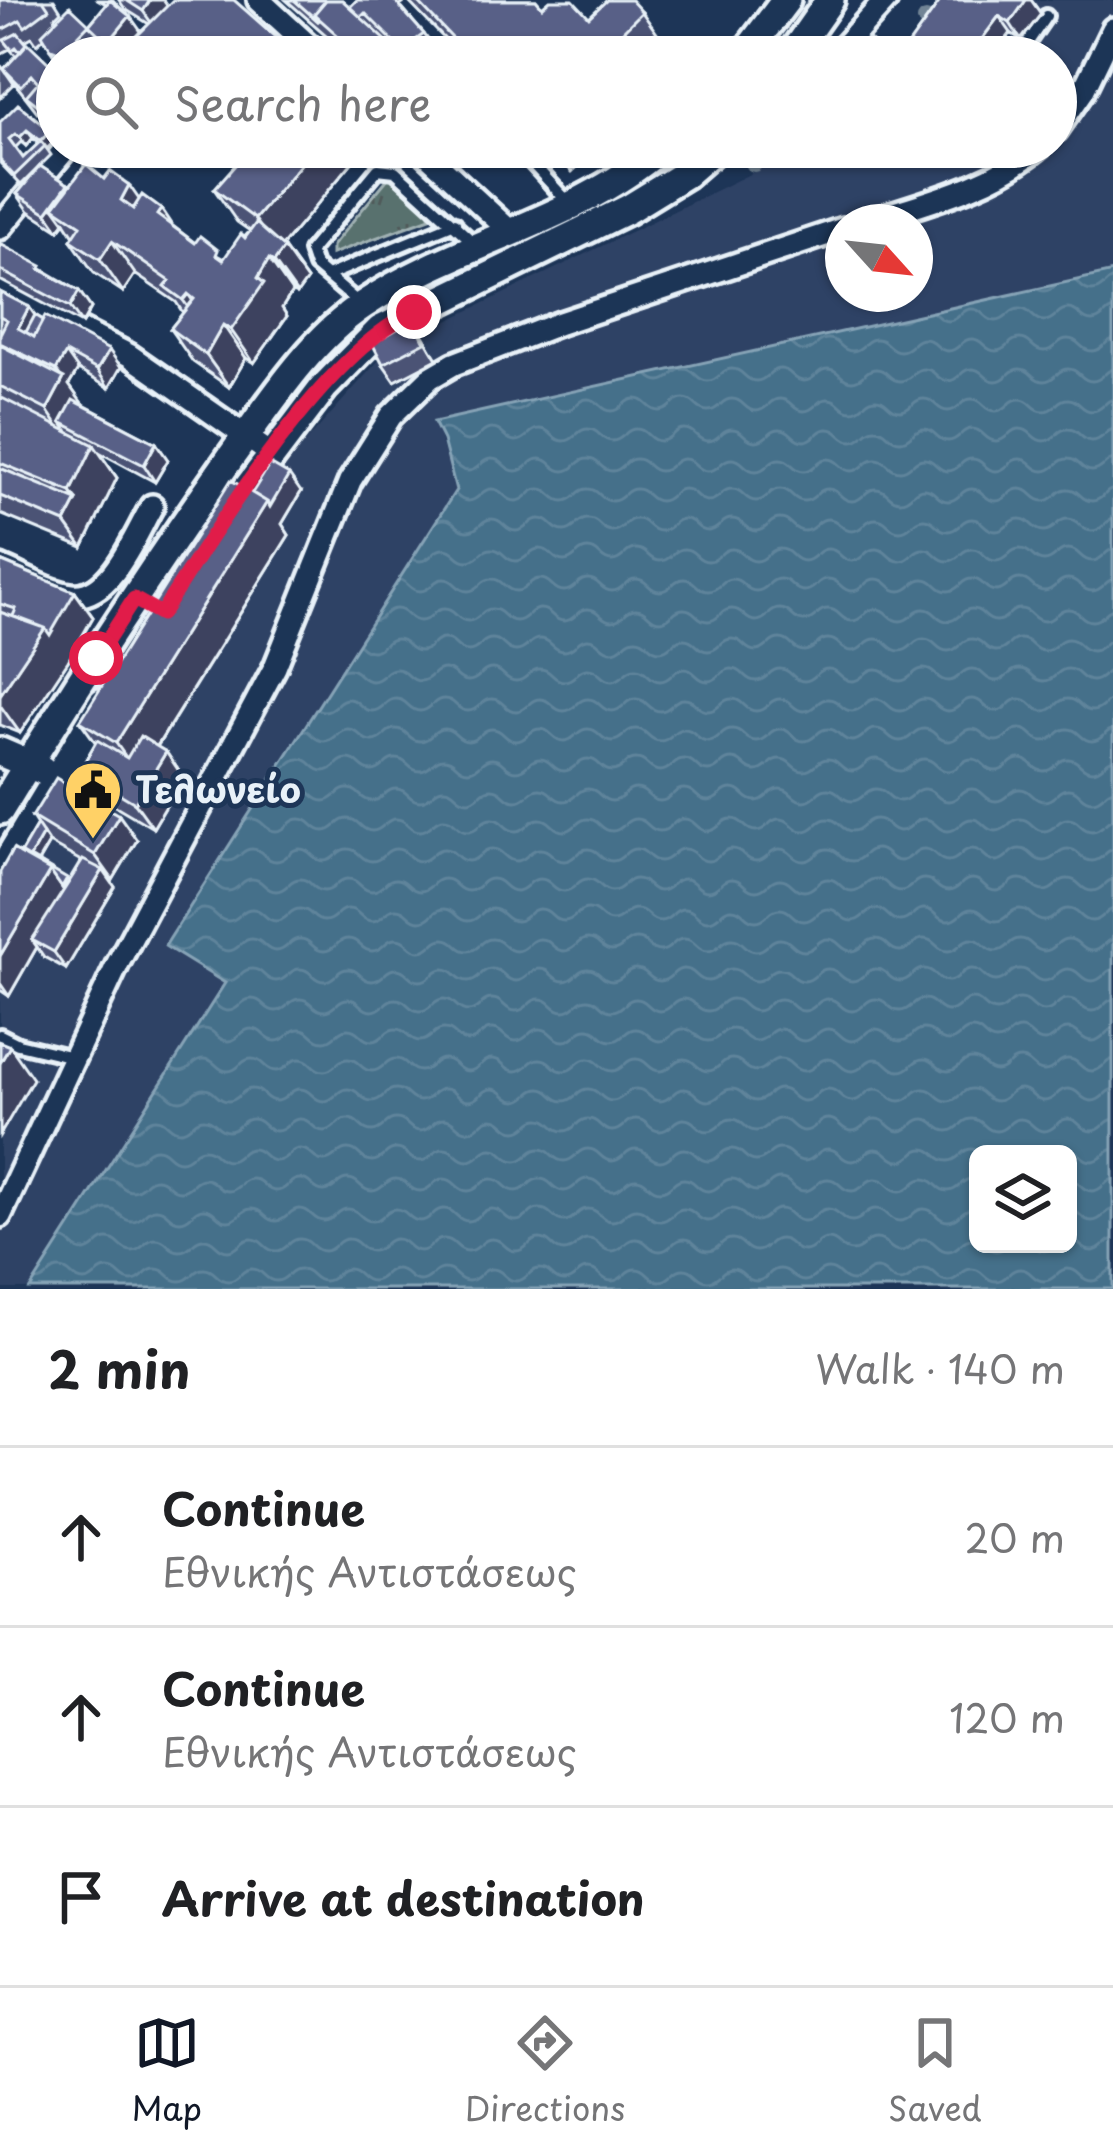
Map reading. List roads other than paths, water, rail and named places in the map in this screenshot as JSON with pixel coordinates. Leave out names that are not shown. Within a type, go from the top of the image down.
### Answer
[{"type":"main road","points":[[759,36],[786,0]]},
{"type":"main road","points":[[805,36],[830,0]]},
{"type":"main road","points":[[0,810],[141,603],[246,436],[320,343],[362,306],[571,205],[635,168]]},
{"type":"main road","points":[[214,535],[271,454],[340,369],[380,330],[628,209],[690,168]]},
{"type":"main road","points":[[478,248],[491,277]]},
{"type":"main road","points":[[0,873],[113,688]]},
{"type":"main road","points":[[0,752],[56,777]]},
{"type":"street","points":[[259,0],[298,36]]},
{"type":"street","points":[[855,36],[886,0]]},
{"type":"street","points":[[1077,100],[1113,29]]},
{"type":"street","points":[[0,228],[50,168]]},
{"type":"street","points":[[442,168],[512,232]]},
{"type":"street","points":[[922,204],[972,188],[1010,168]]},
{"type":"street","points":[[0,1216],[118,963],[267,683],[350,482],[391,416],[430,378],[454,364],[560,323],[825,236]]},
{"type":"street","points":[[0,289],[129,355],[271,454]]},
{"type":"street","points":[[0,567],[78,596],[105,583],[152,506]]},
{"type":"street","points":[[105,583],[141,603]]},
{"type":"lane","points":[[1032,36],[1046,16]]},
{"type":"lane","points":[[537,168],[571,205]]},
{"type":"lane","points":[[362,306],[311,262],[310,251],[378,169],[394,171],[478,248]]},
{"type":"lane","points":[[327,276],[455,223]]},
{"type":"lane","points":[[0,1035],[74,1057]]},
{"type":"water","points":[[1113,272],[1113,1289],[30,1289],[225,983],[165,946],[456,490],[434,422]]},
{"type":"place","name":"Τελωνείο","points":[[93,841]]}]
